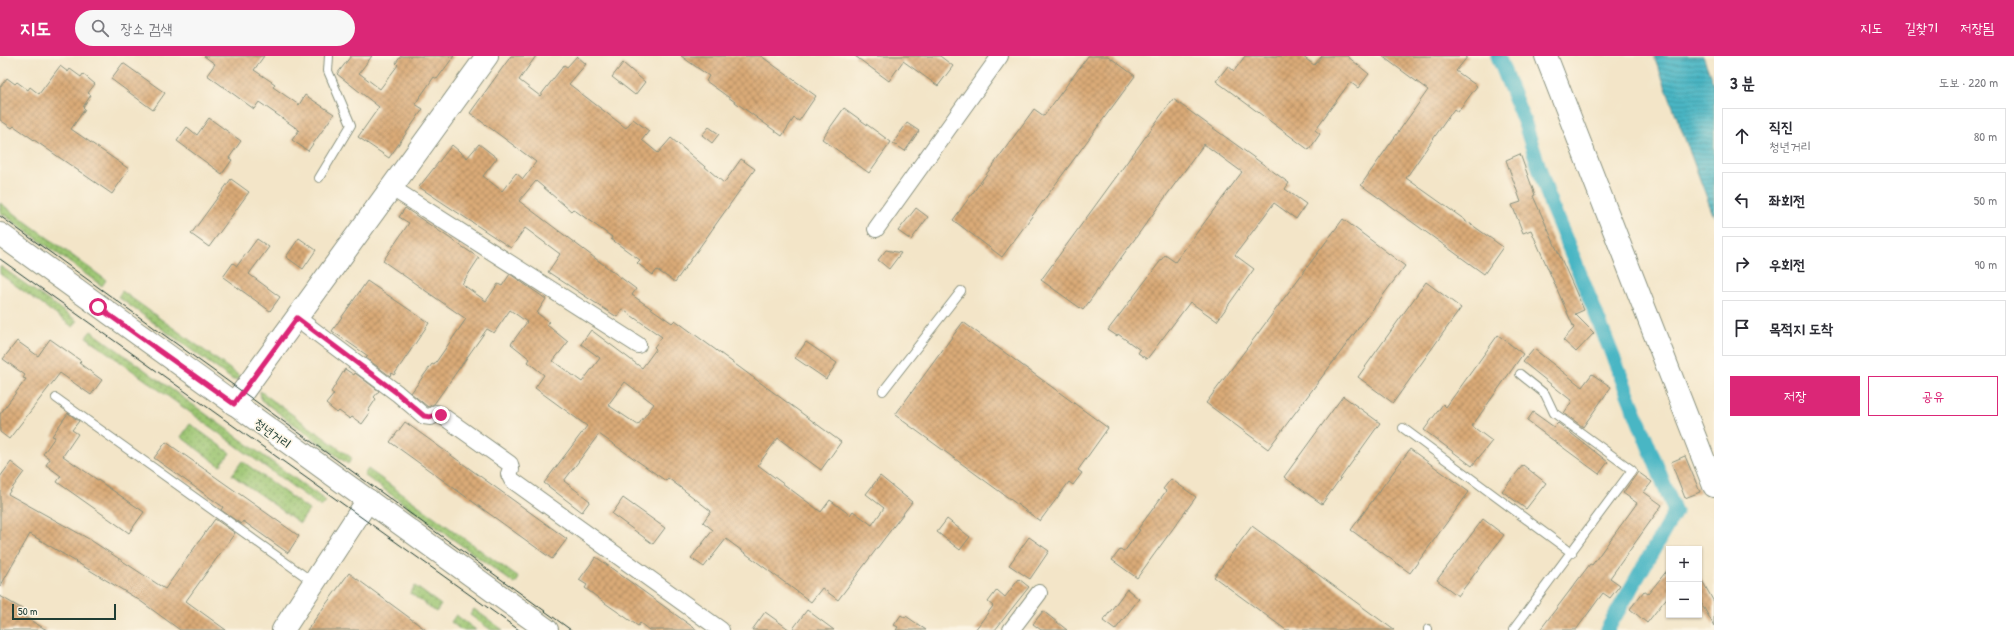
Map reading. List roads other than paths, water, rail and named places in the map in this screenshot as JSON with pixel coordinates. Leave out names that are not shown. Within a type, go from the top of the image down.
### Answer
[{"type":"street","points":[[234,404],[487,56]]},
{"type":"street","points":[[1546,56],[1714,486]]},
{"type":"street","points":[[876,229],[996,57]]},
{"type":"street","points":[[392,188],[638,345]]},
{"type":"street","name":"청년거리","points":[[0,234],[547,630]]},
{"type":"street","points":[[297,318],[397,393],[424,416],[431,417],[436,414],[441,415],[510,464],[511,468],[509,474],[512,480],[721,630]]},
{"type":"street","points":[[283,630],[368,500]]},
{"type":"street","points":[[1011,630],[1039,593]]},
{"type":"lane","points":[[319,178],[350,125],[328,71],[329,56]]},
{"type":"lane","points":[[884,392],[961,291]]},
{"type":"lane","points":[[1513,630],[1572,553],[1632,470],[1554,413],[1545,394],[1520,374]]},
{"type":"lane","points":[[56,398],[313,583]]},
{"type":"lane","points":[[1402,428],[1572,553]]},
{"type":"water","points":[[1654,56],[1703,56],[1714,85],[1714,217]]},
{"type":"waterway","points":[[1498,56],[1525,124],[1551,205],[1675,512],[1607,630]]},
{"type":"tram line","points":[[0,216],[571,630]]},
{"type":"tram line","points":[[0,259],[519,630]]}]
